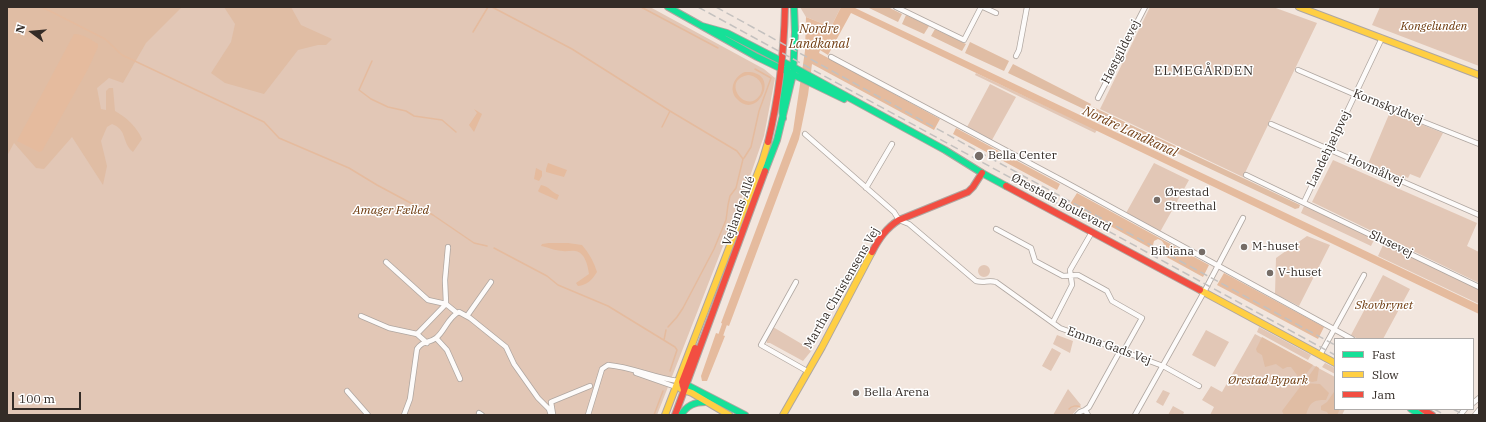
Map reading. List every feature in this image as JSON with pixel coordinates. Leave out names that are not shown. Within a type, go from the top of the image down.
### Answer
[{"type":"street","name":"Ørestads Boulevard","points":[[668,7],[727,41],[787,68],[813,81],[837,97],[866,108],[945,150],[982,173],[1334,362]]},
{"type":"street","points":[[785,7],[785,27],[788,32],[787,68]]},
{"type":"street","name":"Vejlands Allé","points":[[675,415],[681,385],[703,315],[764,156],[770,136],[795,32],[794,7]]},
{"type":"street","points":[[896,7],[905,9],[964,40],[982,7],[996,13]]},
{"type":"street","points":[[1016,56],[1019,50],[1027,7]]},
{"type":"street","name":"Høstgildevej","points":[[1098,98],[1145,7]]},
{"type":"street","points":[[1299,7],[1479,75]]},
{"type":"street","name":"Landehjælpvej","points":[[1246,175],[1304,202],[1382,38]]},
{"type":"street","points":[[831,57],[1216,264],[1350,338]]},
{"type":"street","name":"Vejlands Allé","points":[[665,415],[681,385],[777,140],[783,118],[787,68]]},
{"type":"street","name":"Kornskyldvej","points":[[1298,70],[1479,144]]},
{"type":"street","name":"Hovmålvej","points":[[1271,124],[1479,215]]},
{"type":"street","name":"Emma Gads Vej","points":[[805,134],[894,212],[899,220],[909,224],[976,281],[996,282],[1060,328],[1162,366],[1199,386]]},
{"type":"street","points":[[866,188],[892,144]]},
{"type":"street","name":"Martha Christensens Vej","points":[[783,415],[822,347],[880,238],[899,220],[968,192],[982,173]]},
{"type":"street","name":"Slusevej","points":[[1304,202],[1479,287]]},
{"type":"street","points":[[1135,415],[1204,292],[1216,264],[1243,218]]},
{"type":"street","points":[[996,229],[1031,248],[1035,260],[1063,276],[1078,275],[1107,291],[1112,302],[1142,318],[1089,407],[1077,415]]},
{"type":"street","points":[[1053,322],[1072,285],[1070,270],[1092,232]]},
{"type":"street","points":[[417,334],[446,304],[445,280],[448,247]]},
{"type":"street","points":[[386,262],[428,300],[446,304],[457,313],[459,312],[467,316],[506,347],[514,364],[552,415]]},
{"type":"street","points":[[1320,355],[1364,274]]},
{"type":"street","points":[[467,316],[490,282]]},
{"type":"street","points":[[796,282],[761,345],[807,371]]},
{"type":"street","points":[[404,415],[410,399],[417,349],[420,344],[436,338],[447,323],[457,313]]},
{"type":"street","points":[[361,316],[389,328],[417,334],[427,342]]},
{"type":"street","points":[[436,338],[447,350],[460,379]]},
{"type":"street","points":[[588,415],[604,366],[608,365],[681,385],[745,415]]},
{"type":"street","points":[[681,385],[729,415]]},
{"type":"street","points":[[552,415],[551,402],[590,386]]},
{"type":"street","points":[[347,391],[368,415]]},
{"type":"street","points":[[681,415],[685,407],[694,403],[706,402]]},
{"type":"street","points":[[1085,410],[1088,415]]},
{"type":"street","points":[[1475,415],[1479,410]]},
{"type":"green space","name":"Amager Fælled","points":[[7,7],[650,7],[764,69],[775,78],[764,136],[748,182],[657,415],[7,415]]},
{"type":"green space","points":[[800,7],[841,7],[831,27],[806,17]]},
{"type":"green space","points":[[1150,7],[1273,7],[1317,23],[1243,177],[1100,109]]},
{"type":"green space","name":"Kongelunden","points":[[1380,7],[1479,7],[1479,66],[1372,25]]},
{"type":"green space","points":[[976,73],[1097,130],[1095,133],[975,75]]},
{"type":"green space","points":[[990,84],[1016,97],[992,140],[967,127]]},
{"type":"green space","points":[[1390,112],[1443,133],[1420,178],[1410,174],[1408,178],[1406,177],[1405,179],[1368,164]]},
{"type":"green space","points":[[1333,160],[1477,223],[1467,246],[1479,252],[1479,283],[1312,202]]},
{"type":"green space","points":[[1154,163],[1189,180],[1160,232],[1126,213]]},
{"type":"green space","points":[[1304,206],[1375,238],[1371,246],[1301,213]]},
{"type":"green space","points":[[1307,236],[1330,245],[1299,306],[1275,294],[1276,258]]},
{"type":"green space","points":[[1384,243],[1479,289],[1479,304],[1378,256]]},
{"type":"green space","points":[[986,265],[989,266],[989,276],[982,277],[979,276],[978,269],[979,266]]},
{"type":"green space","name":"Skovbrynet","points":[[1383,275],[1410,289],[1384,338],[1356,338],[1351,335]]},
{"type":"green space","points":[[773,327],[812,350],[803,361],[770,343],[767,343],[766,339]]},
{"type":"green space","points":[[1259,327],[1311,355],[1308,360],[1257,332]]},
{"type":"green space","points":[[1206,330],[1229,342],[1215,367],[1192,355]]},
{"type":"green space","name":"Ørestad Bypark","points":[[1255,334],[1334,376],[1334,410],[1344,410],[1342,415],[1210,415],[1214,407],[1202,400],[1211,386],[1222,392]]},
{"type":"green space","points":[[1057,335],[1073,341],[1070,353],[1053,344]]},
{"type":"green space","points":[[1052,348],[1061,353],[1051,371],[1042,366]]},
{"type":"green space","points":[[1325,363],[1334,368],[1334,373],[1322,367]]},
{"type":"green space","points":[[1068,389],[1081,405],[1072,415],[1053,415]]},
{"type":"green space","points":[[1163,390],[1170,393],[1163,406],[1156,402]]},
{"type":"green space","points":[[1173,406],[1184,412],[1183,415],[1168,415]]},
{"type":"shaded area","points":[[7,7],[182,7],[146,43],[123,83],[109,78],[97,88],[101,109],[106,110],[106,91],[109,88],[113,88],[115,111],[131,123],[142,139],[133,152],[129,148],[123,133],[117,127],[112,124],[107,127],[101,141],[107,166],[103,185],[72,137],[44,169],[36,168],[14,143],[7,156]]},
{"type":"shaded area","points":[[224,7],[291,7],[301,25],[332,39],[326,45],[318,45],[298,50],[264,94],[225,83],[211,73],[231,42],[235,24]]},
{"type":"shaded area","points":[[867,7],[888,7],[902,14],[898,22]]},
{"type":"shaded area","points":[[906,15],[929,26],[924,34],[902,24]]},
{"type":"shaded area","points":[[935,29],[966,44],[962,51],[931,36]]},
{"type":"shaded area","points":[[970,42],[1009,61],[1004,71],[965,53]]},
{"type":"shaded area","points":[[1013,64],[1091,104],[1088,111],[1008,73]]},
{"type":"shaded area","points":[[1093,107],[1300,205],[1299,208],[1295,209],[1090,112]]},
{"type":"shaded area","points":[[1262,337],[1313,365],[1303,378],[1301,377],[1300,379],[1291,367],[1283,369],[1276,364],[1265,367],[1262,355],[1257,352],[1256,349]]},
{"type":"shaded area","points":[[1316,366],[1319,368],[1317,381],[1312,382],[1306,380]]},
{"type":"shaded area","points":[[1303,383],[1320,384],[1329,393],[1326,400],[1315,401],[1309,407],[1306,415],[1284,415],[1282,411]]},
{"type":"shaded area","points":[[1334,392],[1334,410],[1340,410],[1337,415],[1329,415],[1327,412],[1321,410],[1321,406],[1327,402]]},
{"type":"water","name":"Nordre Landkanal","points":[[841,7],[853,7],[1479,305],[1479,314],[851,13],[828,55],[820,50],[819,53],[940,119],[934,130],[812,64],[808,95],[799,139],[729,326],[721,323],[793,131],[805,51],[806,17],[831,27]]},
{"type":"water","points":[[74,34],[90,39],[98,44],[98,47],[88,69],[42,151],[39,152],[17,141]]},
{"type":"water","points":[[745,72],[756,74],[763,79],[765,86],[763,93],[759,100],[752,104],[745,104],[734,95],[733,88],[735,80]],"holes":[[[748,75],[758,79],[762,91],[754,100],[748,101],[738,95],[736,83],[740,78]]]},
{"type":"water","points":[[474,109],[482,114],[474,132],[469,125],[477,113]]},
{"type":"water","points":[[956,128],[1060,184],[1057,190],[953,134]]},
{"type":"water","points":[[548,163],[567,170],[564,177],[546,172]]},
{"type":"water","points":[[536,168],[542,171],[542,176],[539,181],[534,179]]},
{"type":"water","points":[[541,185],[559,195],[557,200],[539,192],[538,191]]},
{"type":"water","points":[[1077,193],[1209,265],[1203,277],[1070,204]]},
{"type":"water","points":[[542,244],[582,245],[591,258],[597,272],[589,282],[578,286],[576,283],[589,274],[584,257],[575,251],[560,251],[541,246]]},
{"type":"water","points":[[1224,273],[1324,327],[1318,339],[1217,285]]},
{"type":"water","points":[[716,333],[725,336],[707,381],[702,381],[701,376]]},
{"type":"pier","points":[[1158,239],[1164,244],[1161,250],[1156,249],[1153,245],[1154,241]]},
{"type":"waterway","points":[[42,7],[105,39],[122,55],[264,122],[279,138],[349,168],[433,215],[474,243],[487,246]]},
{"type":"waterway","points":[[473,32],[488,7]]},
{"type":"waterway","points":[[492,7],[572,49],[670,111],[737,151],[743,159],[736,188],[730,196],[726,220],[714,249],[683,308],[668,327]]},
{"type":"waterway","points":[[641,7],[718,48]]},
{"type":"waterway","points":[[372,61],[359,90],[371,99],[388,107],[406,111],[414,116],[442,120],[456,132]]},
{"type":"waterway","points":[[744,158],[751,147],[759,111],[771,78],[755,69]]},
{"type":"waterway","points":[[662,127],[670,111]]},
{"type":"waterway","points":[[494,248],[547,276],[558,285],[608,306],[675,347],[677,350],[670,371]]},
{"type":"waterway","name":"Nordre Landkanal","points":[[719,340],[726,320]]},
{"type":"waterway","points":[[664,340],[666,330]]},
{"type":"waterway","points":[[654,415],[663,391]]},
{"type":"waterway","points":[[1069,409],[1074,406],[1080,407]]},
{"type":"railway","points":[[698,7],[1334,354]]},
{"type":"railway","points":[[716,7],[1334,344]]},
{"type":"railway","points":[[1436,410],[1445,415]]},
{"type":"railway","points":[[1455,410],[1464,415]]},
{"type":"traffic: fast","points":[[668,7],[757,57],[844,99]]},
{"type":"traffic: fast","points":[[765,171],[777,140],[793,74],[795,32],[794,7]]},
{"type":"traffic: fast","points":[[702,26],[727,33],[793,67],[945,150],[1006,186]]},
{"type":"traffic: fast","points":[[783,118],[782,105],[787,68]]},
{"type":"traffic: fast","points":[[683,383],[745,415]]},
{"type":"traffic: fast","points":[[681,415],[692,405],[706,402]]},
{"type":"traffic: fast","points":[[1412,410],[1420,415]]},
{"type":"traffic: slow","points":[[1299,7],[1479,75]]},
{"type":"traffic: slow","points":[[665,415],[762,162],[768,142]]},
{"type":"traffic: slow","points":[[783,415],[822,347],[872,252]]},
{"type":"traffic: slow","points":[[1200,290],[1334,362]]},
{"type":"traffic: slow","points":[[681,389],[692,393],[729,415]]},
{"type":"traffic: jam","points":[[768,142],[780,75],[785,7]]},
{"type":"traffic: jam","points":[[675,415],[765,171]]},
{"type":"traffic: jam","points":[[872,252],[883,234],[894,223],[968,192],[982,173]]},
{"type":"traffic: jam","points":[[1006,186],[1200,290]]},
{"type":"traffic: jam","points":[[684,390],[682,382],[695,348]]},
{"type":"traffic: jam","points":[[1424,410],[1432,415]]},
{"type":"place","name":"Bella Center","points":[[979,156]]},
{"type":"place","name":"Ørestad Streethal","points":[[1157,200]]},
{"type":"place","name":"M-huset","points":[[1244,247]]},
{"type":"place","name":"Bibiana","points":[[1202,252]]},
{"type":"place","name":"V-huset","points":[[1270,273]]},
{"type":"place","name":"Bella Arena","points":[[856,393]]},
{"type":"district","name":"ELMEGÅRDEN","points":[[1204,71]]}]
